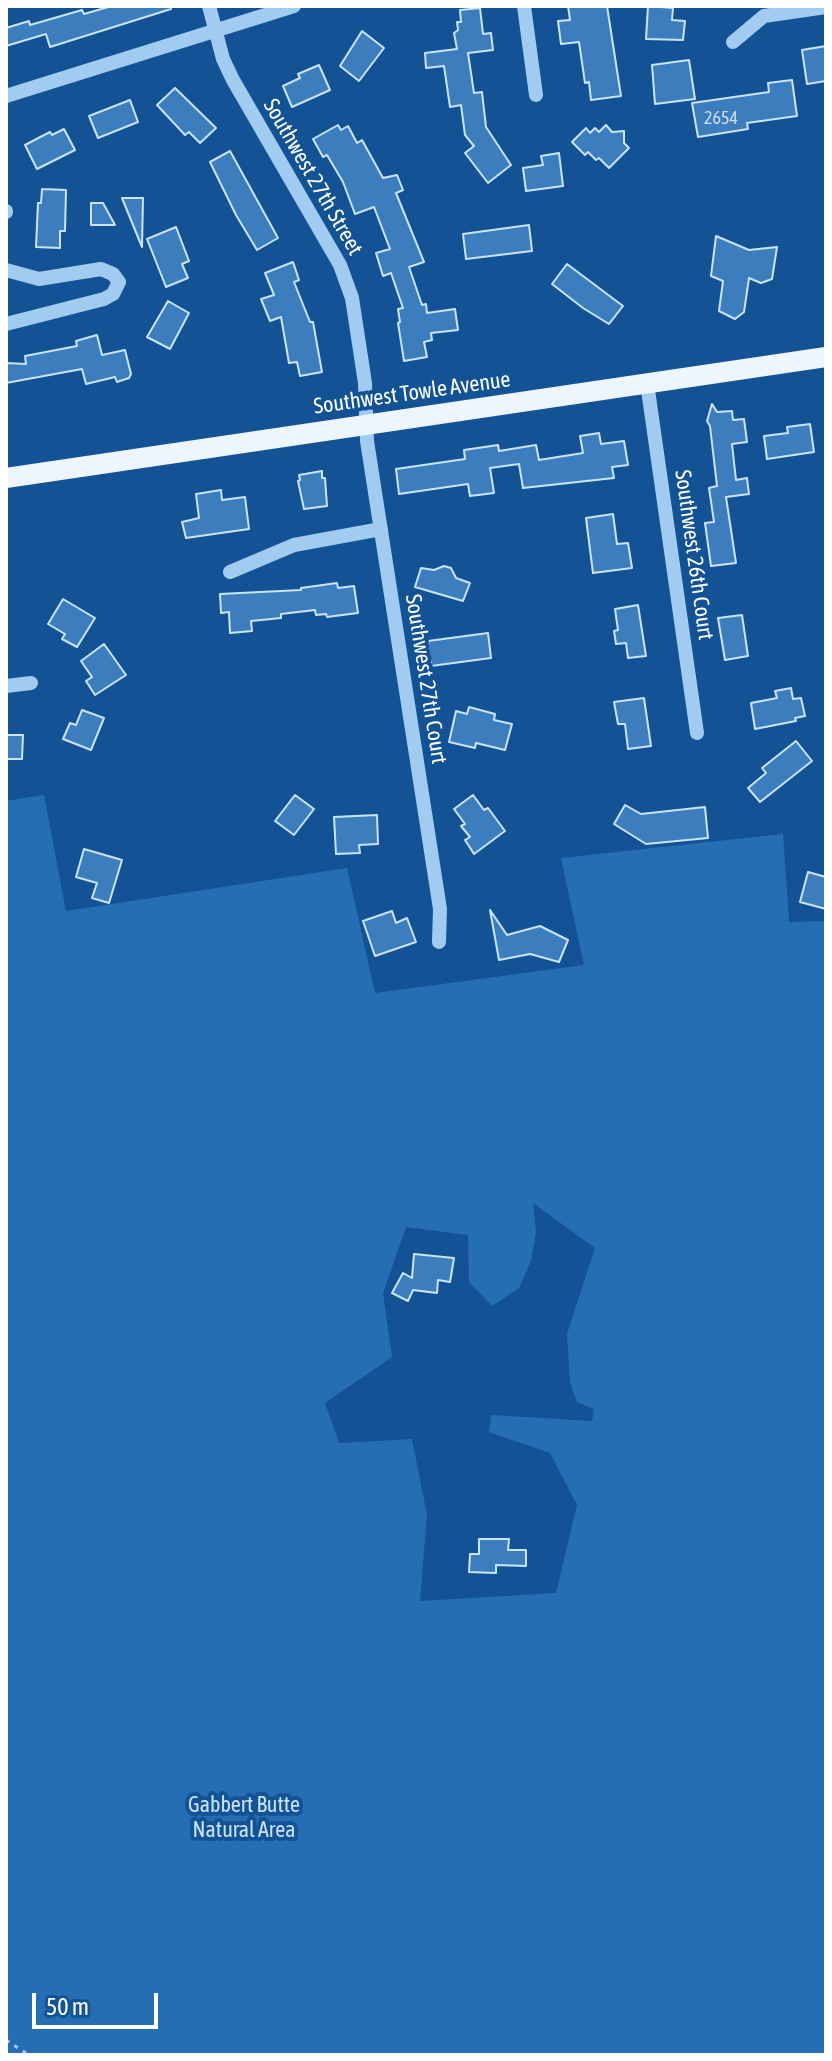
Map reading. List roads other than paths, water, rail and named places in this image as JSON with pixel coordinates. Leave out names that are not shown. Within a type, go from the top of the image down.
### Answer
[{"type":"main road","name":"Southwest Towle Avenue","points":[[6,478],[826,357]]},
{"type":"street","name":"Southwest 27th Street","points":[[209,6],[233,80],[340,265],[352,298],[359,334],[368,423]]},
{"type":"street","points":[[6,96],[294,6]]},
{"type":"street","points":[[524,6],[536,95]]},
{"type":"street","points":[[733,42],[764,16],[826,7]]},
{"type":"street","points":[[6,270],[39,279],[101,269],[113,274],[119,282],[113,294],[104,299],[6,324]]},
{"type":"street","name":"Southwest 26th Court","points":[[647,383],[697,733]]},
{"type":"street","name":"Southwest 27th Court","points":[[368,423],[367,441],[440,909],[439,942]]},
{"type":"street","points":[[230,572],[294,545],[381,529]]},
{"type":"street","points":[[6,686],[31,683]]},
{"type":"park label","name":"Gabbert Butte Natural Area","points":[[244,1818]]}]
